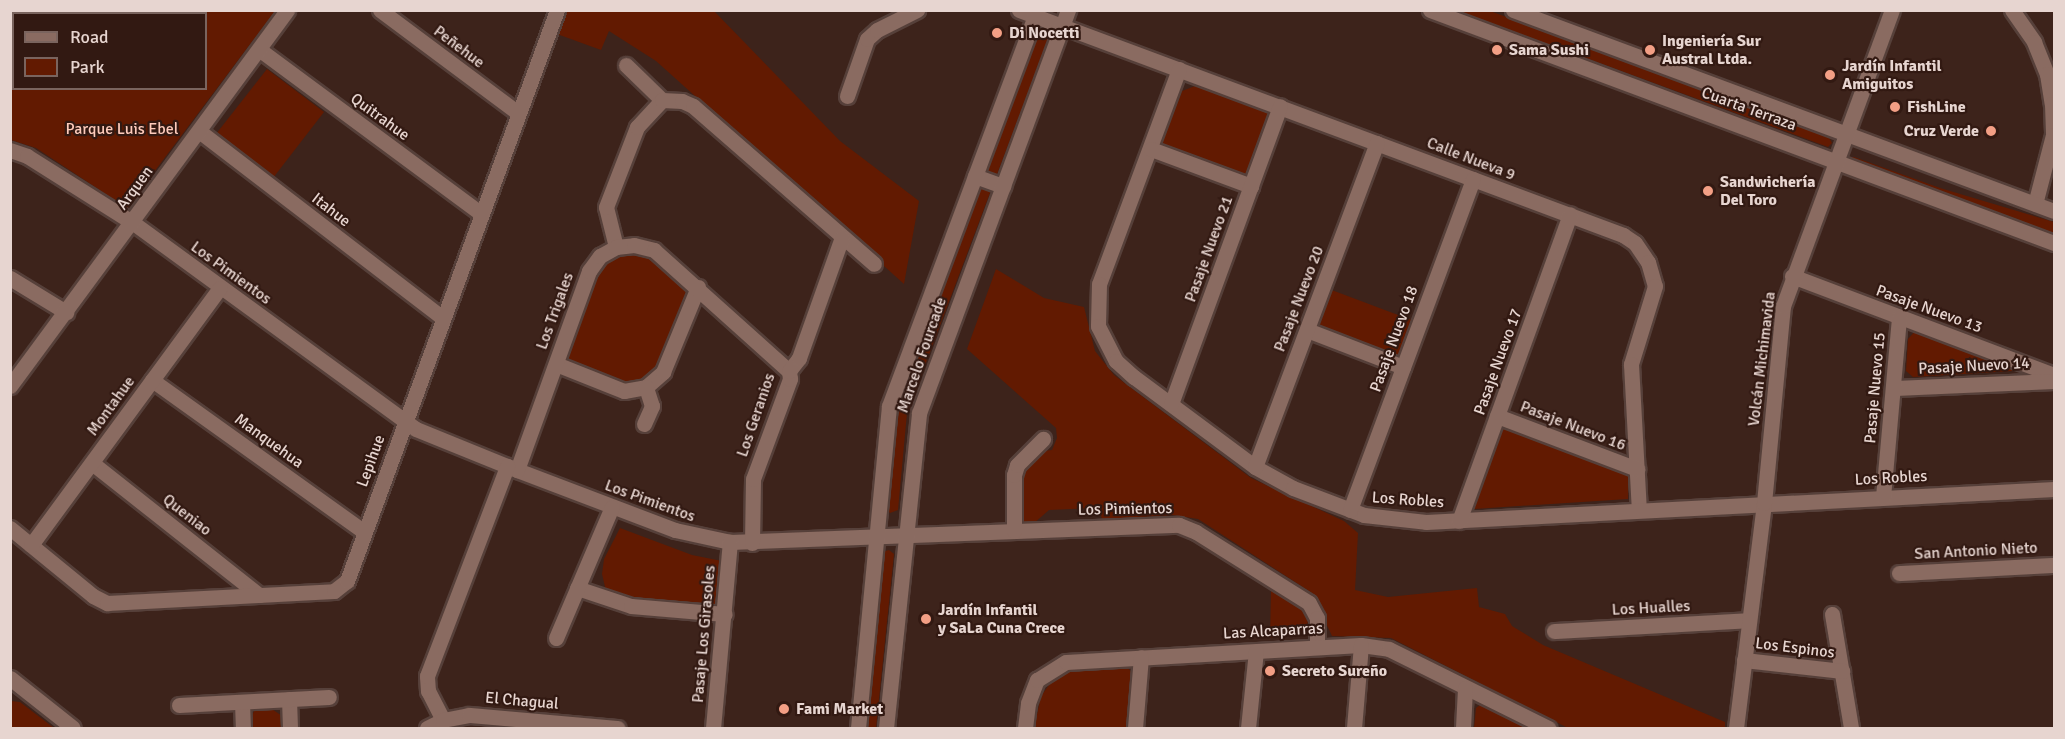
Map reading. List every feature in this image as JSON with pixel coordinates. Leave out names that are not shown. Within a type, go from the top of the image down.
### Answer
[{"type":"street","name":"Arquen","points":[[10,386],[260,50],[287,10]]},
{"type":"street","name":"Peñehue","points":[[380,10],[517,112]]},
{"type":"street","name":"Lepihue","points":[[10,528],[93,596],[107,603],[334,591],[347,581],[441,317],[557,10]]},
{"type":"street","points":[[847,96],[867,39],[877,30],[917,10]]},
{"type":"street","name":"Calle Nueva 9","points":[[1019,10],[1036,13],[1062,27],[1623,235],[1643,252],[1652,271],[1653,297],[1631,364],[1639,510]]},
{"type":"street","name":"Marcelo Fourcade","points":[[886,729],[904,536],[919,413],[1068,10]]},
{"type":"street","name":"Cuarta Terraza","points":[[1430,10],[2055,243]]},
{"type":"street","name":"Cuarta Terraza","points":[[1513,10],[2055,211]]},
{"type":"street","name":"Volcán Michimavida","points":[[1736,729],[1764,503],[1781,324],[1792,276],[1892,10]]},
{"type":"street","points":[[2012,10],[2034,42],[2047,74],[2052,104],[2053,135],[2035,204]]},
{"type":"street","name":"Marcelo Fourcade","points":[[858,729],[889,406],[1036,13]]},
{"type":"street","name":"Quitrahue","points":[[260,50],[480,213]]},
{"type":"street","points":[[626,65],[662,100],[693,106],[874,264]]},
{"type":"street","name":"Los Robles","points":[[1179,69],[1099,284],[1096,317],[1105,345],[1116,361],[1255,467],[1315,498],[1350,510],[1400,520],[1459,521],[2055,489]]},
{"type":"street","points":[[662,100],[637,127],[608,202],[606,213],[616,247],[634,245],[654,250],[698,287],[789,371]]},
{"type":"street","name":"Pasaje Nuevo 21","points":[[1171,404],[1280,106]]},
{"type":"street","name":"Itahue","points":[[200,131],[441,317]]},
{"type":"street","name":"Pasaje Nuevo 20","points":[[1255,467],[1377,143]]},
{"type":"street","points":[[1150,149],[1251,186]]},
{"type":"street","name":"Los Pimientos","points":[[10,150],[27,156],[132,222],[220,288],[405,421],[428,435],[612,507],[695,536],[752,543],[1164,525],[1187,528],[1309,603],[1317,618],[1317,647]]},
{"type":"street","points":[[975,176],[1003,186]]},
{"type":"street","name":"Pasaje Nuevo 18","points":[[1350,510],[1473,179]]},
{"type":"street","name":"Pasaje Nuevo 17","points":[[1459,521],[1570,215]]},
{"type":"street","name":"Los Geranios","points":[[752,543],[753,479],[790,380],[789,371],[799,358],[842,237]]},
{"type":"street","name":"Los Trigales","points":[[443,720],[428,691],[427,676],[556,364],[589,271],[600,256],[616,247]]},
{"type":"street","name":"Pasaje Nuevo 13","points":[[1792,276],[2055,375]]},
{"type":"street","points":[[10,278],[66,312]]},
{"type":"street","points":[[556,364],[624,391],[646,387],[663,372],[698,287]]},
{"type":"street","name":"Montahue","points":[[31,545],[220,288]]},
{"type":"street","name":"Pasaje Nuevo 15","points":[[1883,497],[1899,317]]},
{"type":"street","points":[[1307,330],[1403,367]]},
{"type":"street","name":"Manquehua","points":[[152,380],[364,532]]},
{"type":"street","name":"Pasaje Nuevo 14","points":[[1894,388],[2055,381]]},
{"type":"street","points":[[644,424],[652,406],[646,387]]},
{"type":"street","name":"Pasaje Nuevo 16","points":[[1497,416],[1637,469]]},
{"type":"street","points":[[1014,531],[1014,475],[1017,465],[1043,439]]},
{"type":"street","name":"Queniao","points":[[92,463],[259,595]]},
{"type":"street","points":[[556,638],[612,507]]},
{"type":"street","name":"Pasaje Los Girasoles","points":[[713,729],[730,542]]},
{"type":"street","name":"San Antonio Nieto","points":[[1899,573],[2055,565]]},
{"type":"street","points":[[577,588],[631,606],[724,614]]},
{"type":"street","name":"Los Espinos","points":[[1832,614],[1851,729]]},
{"type":"street","name":"Los Hualles","points":[[1554,631],[1749,620]]},
{"type":"street","points":[[1354,729],[1361,645]]},
{"type":"street","name":"Las Alcaparras","points":[[1025,729],[1032,690],[1046,672],[1066,662],[1361,645],[1389,649],[1548,729]]},
{"type":"street","points":[[1248,729],[1256,651]]},
{"type":"street","points":[[1134,729],[1141,657]]},
{"type":"street","name":"Los Espinos","points":[[1744,660],[1842,671]]},
{"type":"street","points":[[13,683],[73,729]]},
{"type":"street","points":[[1463,729],[1466,688]]},
{"type":"street","points":[[179,705],[329,697]]},
{"type":"street","points":[[289,699],[290,729]]},
{"type":"street","points":[[242,702],[243,729]]},
{"type":"street","name":"El Chagual","points":[[427,729],[443,720],[617,729]]},
{"type":"green space","name":"Parque Luis Ebel","points":[[10,11],[275,11],[127,208],[36,148],[11,140]]},
{"type":"green space","points":[[562,11],[714,11],[840,141],[919,201],[904,284],[656,61],[609,31],[601,50],[557,34]]},
{"type":"green space","points":[[1458,11],[1490,11],[1828,136],[1832,143],[1828,147]]},
{"type":"green space","points":[[1038,30],[1046,30],[1050,34],[907,413],[898,510],[890,513],[886,509],[899,401]]},
{"type":"green space","points":[[267,69],[324,112],[273,178],[216,134]]},
{"type":"green space","points":[[1195,86],[1273,114],[1250,175],[1245,179],[1160,149],[1182,91]]},
{"type":"green space","points":[[1854,157],[1940,188],[2054,222],[2054,235],[1850,158]]},
{"type":"green space","points":[[630,253],[648,256],[686,290],[685,300],[653,377],[635,387],[602,379],[569,362],[568,357],[596,275],[611,259]]},
{"type":"green space","points":[[996,269],[1044,298],[1084,307],[1095,351],[1114,375],[1251,478],[1344,521],[1358,533],[1355,590],[1388,597],[1477,588],[1479,607],[1505,614],[1512,626],[1543,645],[1725,722],[1725,728],[1568,728],[1391,638],[1332,636],[1312,593],[1198,519],[1173,515],[1102,519],[1100,511],[1094,508],[1049,510],[1033,524],[1024,522],[1019,514],[1018,476],[1033,452],[1052,450],[1057,438],[1056,428],[967,349]]},
{"type":"green space","points":[[1329,289],[1414,321],[1399,362],[1314,329]]},
{"type":"green space","points":[[1916,330],[2010,366],[2012,371],[1913,377],[1906,371],[1908,339]]},
{"type":"green space","points":[[1501,422],[1629,471],[1628,499],[1474,509],[1472,505]]},
{"type":"green space","points":[[620,528],[692,555],[722,561],[718,609],[621,600],[606,591],[602,574],[604,559]]},
{"type":"green space","points":[[889,550],[894,554],[876,728],[865,728],[882,552]]},
{"type":"green space","points":[[1271,589],[1302,610],[1308,622],[1304,632],[1270,638]]},
{"type":"green space","points":[[1128,668],[1133,674],[1129,728],[1034,728],[1041,696],[1052,681],[1071,670]]},
{"type":"green space","points":[[11,701],[20,702],[54,728],[11,728]]},
{"type":"green space","points":[[1480,705],[1529,728],[1474,728],[1476,708]]},
{"type":"green space","points":[[269,707],[282,716],[284,728],[247,728],[254,711]]},
{"type":"shaded area","points":[[10,11],[32,12],[12,12],[12,58]]},
{"type":"place","name":"Di Nocetti","points":[[997,33]]},
{"type":"place","name":"Sama Sushi","points":[[1497,50]]},
{"type":"place","name":"Ingeniería Sur Austral Ltda.","points":[[1650,50]]},
{"type":"place","name":"Jardín Infantil Amiguitos","points":[[1830,75]]},
{"type":"place","name":"FishLine","points":[[1895,107]]},
{"type":"place","name":"Cruz Verde","points":[[1991,131]]},
{"type":"place","name":"Sandwichería Del Toro","points":[[1708,191]]},
{"type":"place","name":"Jardín Infantil y SaLa Cuna Crece","points":[[926,619]]},
{"type":"place","name":"Secreto Sureño","points":[[1270,671]]},
{"type":"place","name":"Fami Market","points":[[784,709]]}]
